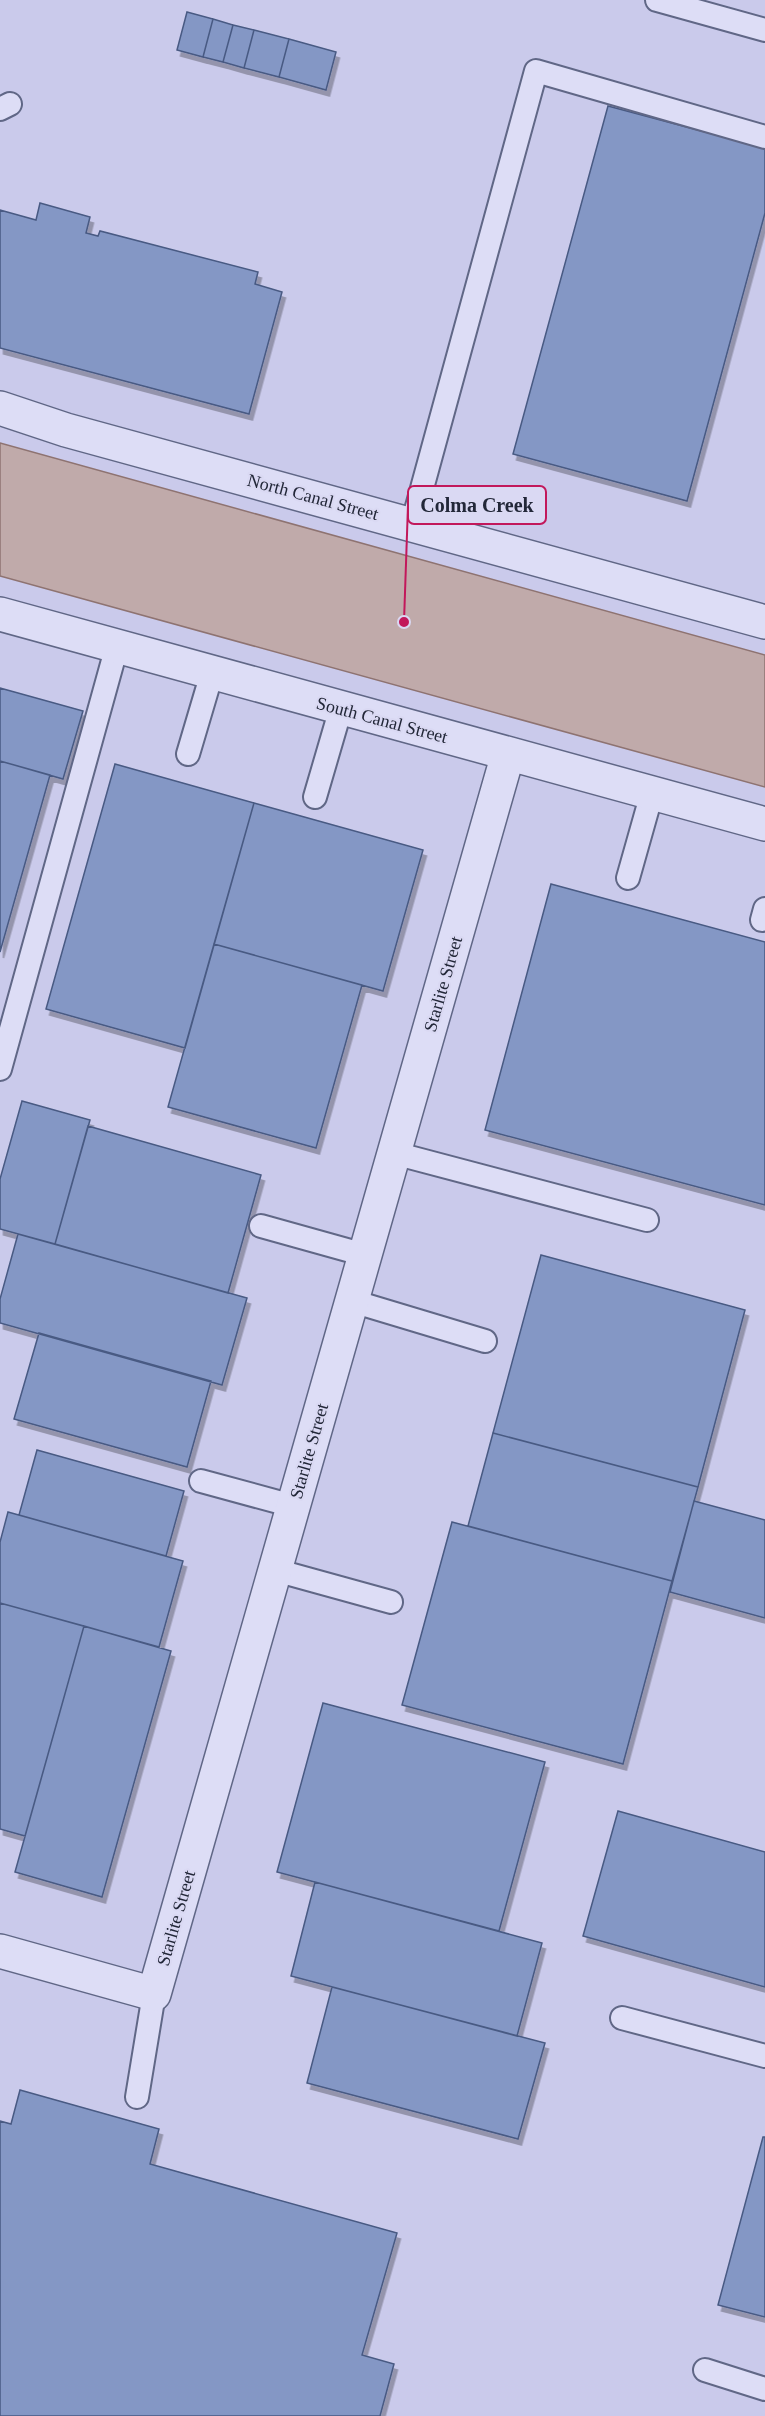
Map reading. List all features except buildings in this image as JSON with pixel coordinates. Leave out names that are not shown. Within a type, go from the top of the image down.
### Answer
[{"type":"street","name":"North Canal Street","points":[[0,408],[66,430],[765,622]]},
{"type":"street","name":"South Canal Street","points":[[0,614],[765,824]]},
{"type":"street","name":"Starlite Street","points":[[154,1994],[508,754]]},
{"type":"street","points":[[0,1951],[154,1994]]},
{"type":"lane","points":[[657,0],[765,30]]},
{"type":"lane","points":[[412,525],[536,71],[765,137]]},
{"type":"lane","points":[[0,1069],[117,646]]},
{"type":"lane","points":[[188,754],[212,673]]},
{"type":"lane","points":[[315,797],[341,708]]},
{"type":"lane","points":[[628,878],[652,793]]},
{"type":"lane","points":[[394,1153],[647,1220]]},
{"type":"lane","points":[[261,1226],[365,1255]]},
{"type":"lane","points":[[352,1301],[485,1341]]},
{"type":"lane","points":[[201,1481],[293,1506]]},
{"type":"lane","points":[[275,1570],[391,1602]]},
{"type":"lane","points":[[137,2097],[154,1994]]},
{"type":"lane","points":[[622,2018],[765,2056]]},
{"type":"lane","points":[[705,2370],[765,2389]]},
{"type":"shaded area","points":[[0,443],[765,655],[765,787],[0,576]]},
{"type":"place","name":"Colma Creek","points":[[404,622]]}]
